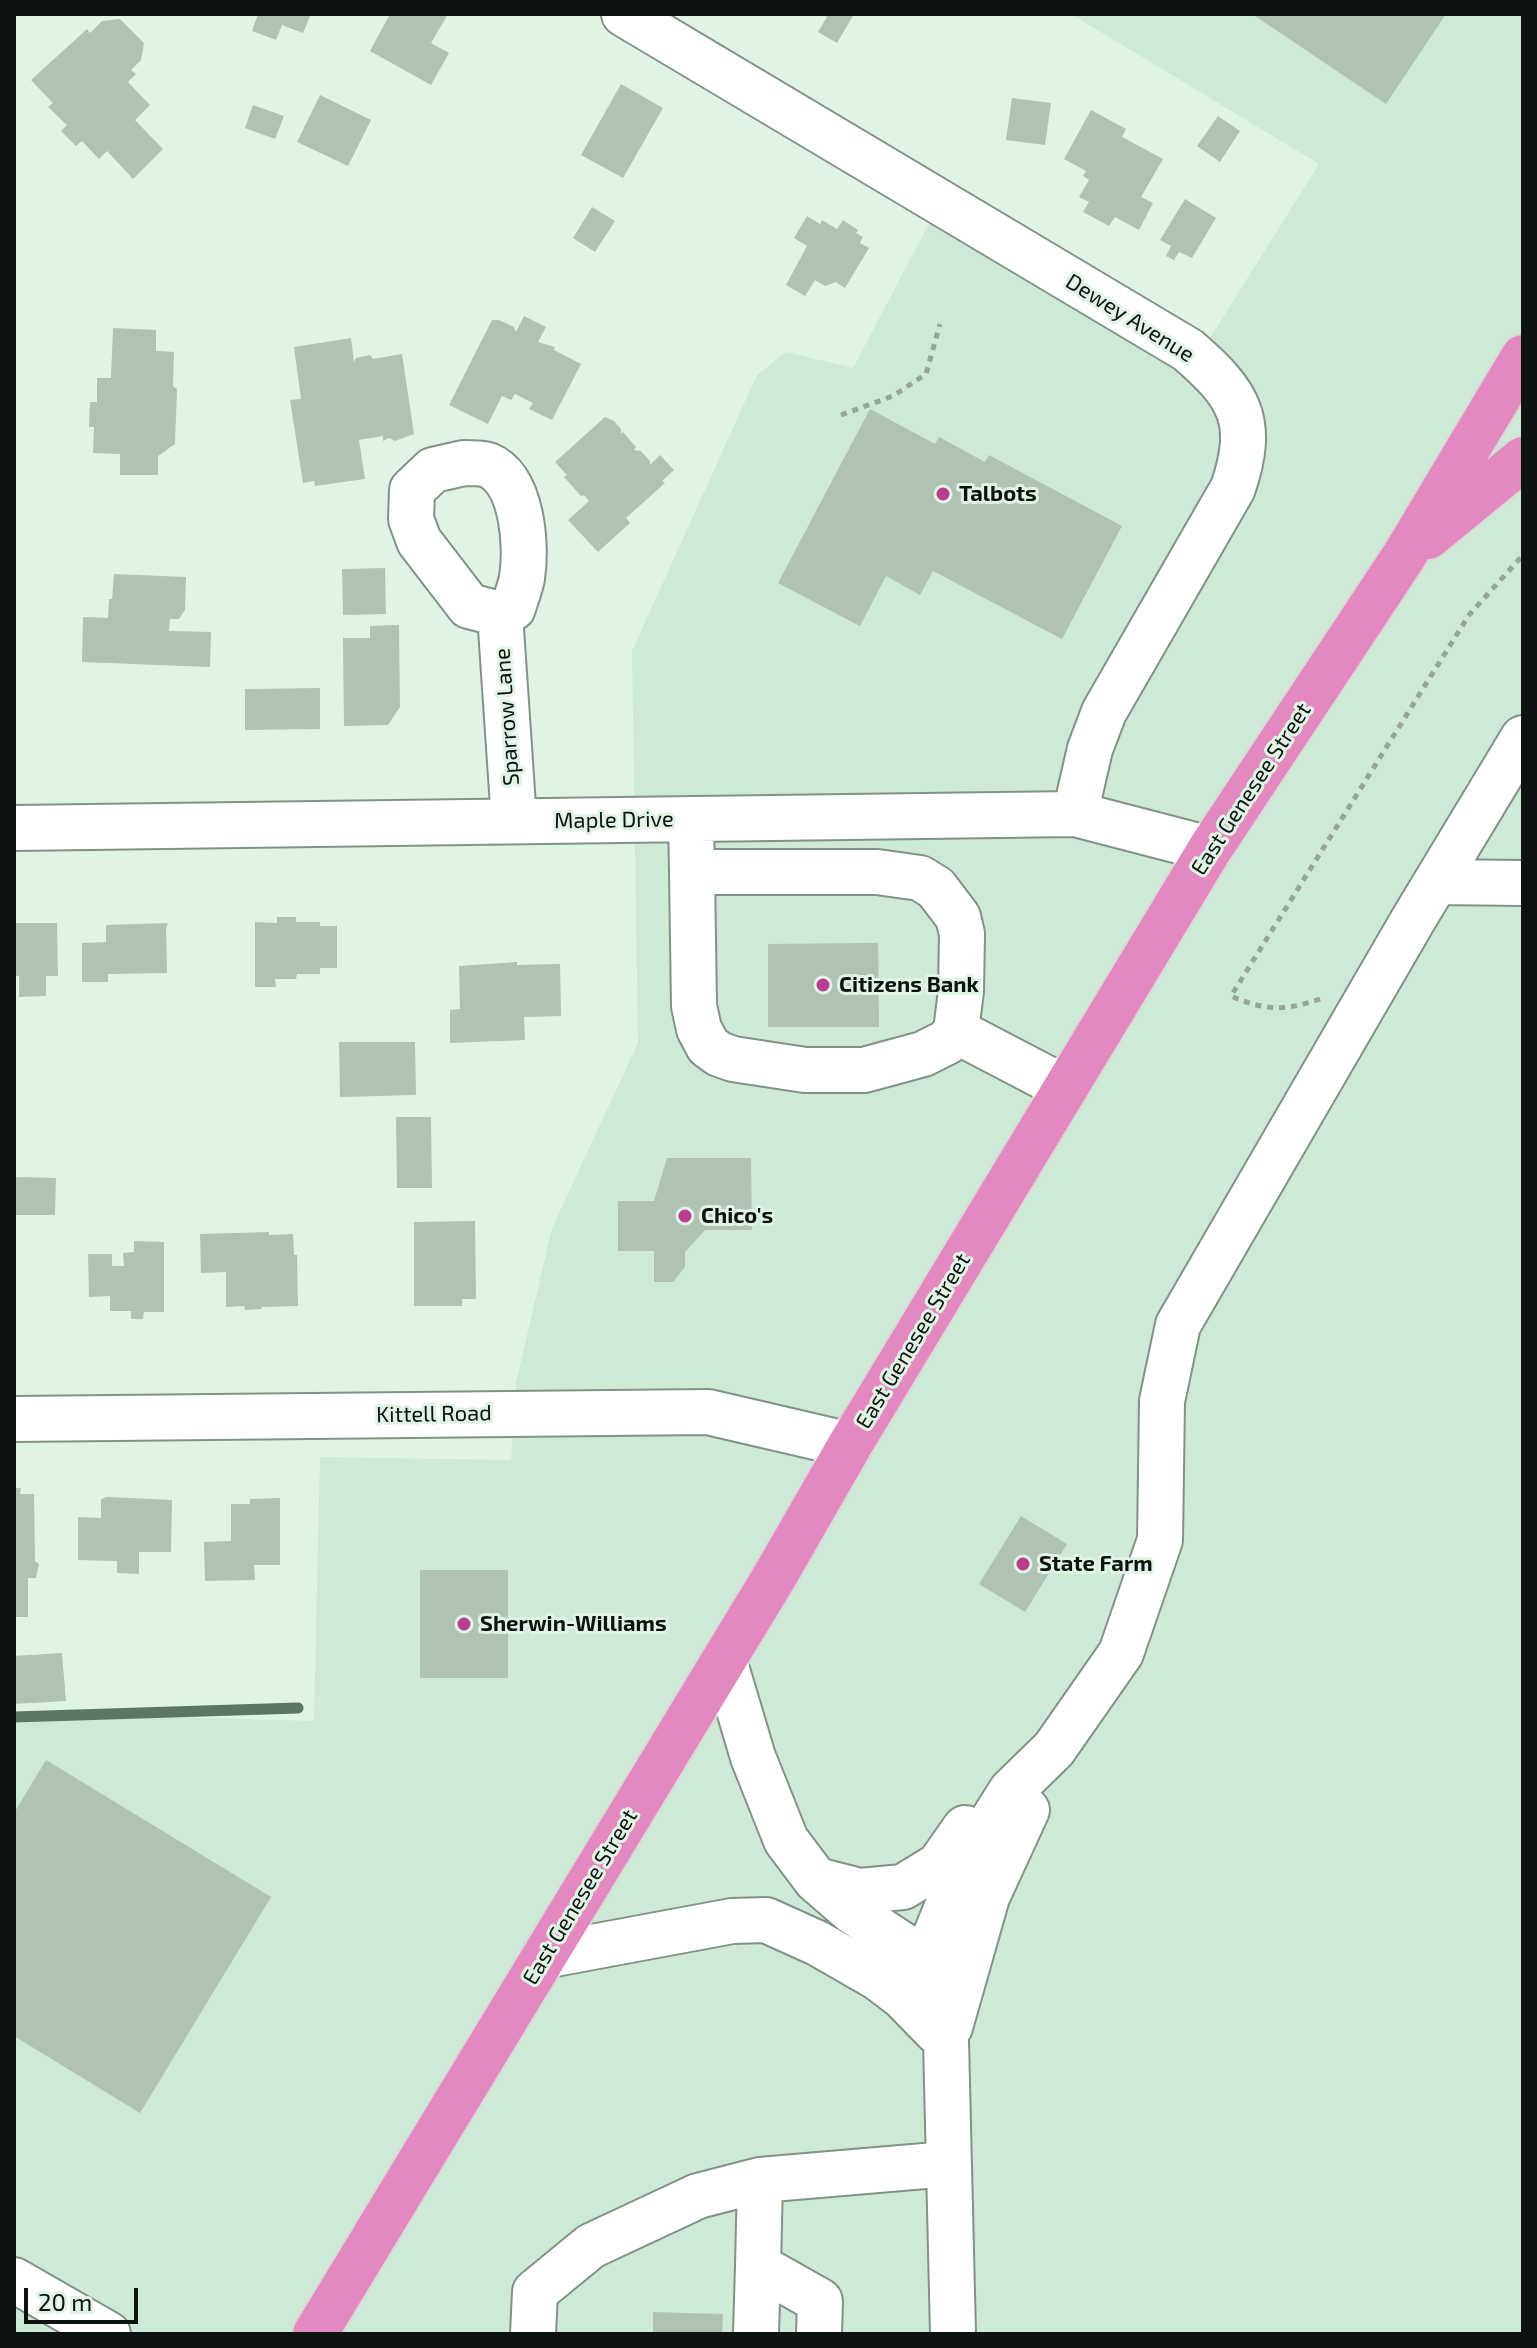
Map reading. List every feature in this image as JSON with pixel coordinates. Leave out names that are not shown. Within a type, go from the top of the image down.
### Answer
[{"type":"highway","name":"East Genesee Street","points":[[315,2334],[1210,849],[1404,556],[1523,357]]},
{"type":"highway","points":[[1404,556],[1523,459]]},
{"type":"street","name":"Dewey Avenue","points":[[624,14],[1188,350],[1219,377],[1235,399],[1242,422],[1242,459],[1233,488],[1104,712],[1090,749],[1075,814]]},
{"type":"street","name":"Sparrow Lane","points":[[500,614],[514,821]]},
{"type":"street","points":[[953,2334],[946,2041],[931,1946],[964,1865],[1011,1791],[1054,1749],[1121,1653],[1160,1540],[1162,1401],[1178,1325],[1375,985],[1523,738]]},
{"type":"street","name":"Maple Drive","points":[[14,828],[1075,814],[1210,849]]},
{"type":"street","points":[[691,819],[694,1006],[699,1029],[708,1046],[733,1059],[805,1070],[864,1070],[923,1054],[947,1042],[956,1031],[961,991],[962,934],[958,917],[936,888],[920,878],[877,872],[692,872]]},
{"type":"street","points":[[1436,882],[1523,883]]},
{"type":"street","points":[[956,1031],[1065,1088]]},
{"type":"street","name":"Kittell Road","points":[[14,1419],[708,1412],[850,1445]]},
{"type":"street","points":[[724,1660],[753,1757],[786,1840],[816,1880],[853,1912],[909,1949],[946,2041]]},
{"type":"street","points":[[816,1880],[860,1891],[903,1887],[939,1865],[1014,1759],[1054,1749]]},
{"type":"street","points":[[544,1956],[732,1921],[766,1920],[817,1943],[878,1978],[903,1997],[946,2041]]},
{"type":"street","points":[[533,2334],[535,2292],[591,2246],[698,2196],[760,2180],[948,2164]]},
{"type":"street","points":[[756,2334],[760,2180]]},
{"type":"street","points":[[758,2266],[820,2301],[819,2334]]},
{"type":"street","points":[[14,2280],[108,2334]]},
{"type":"path","points":[[841,415],[893,396],[926,374],[940,324]]},
{"type":"path","points":[[1375,985],[1350,973],[1328,996],[1294,1008],[1253,1006],[1231,996],[1469,615],[1523,555]]},
{"type":"shaded area","points":[[1071,14],[1523,14],[1523,2334],[14,2334],[14,1713],[314,1721],[320,1457],[511,1460],[516,1383],[552,1228],[638,1043],[632,651],[757,375],[786,352],[853,368],[933,216],[1190,370],[1319,164]]},
{"type":"building","points":[[258,14],[311,14],[303,33],[282,25],[276,40],[252,31]]},
{"type":"building","points":[[390,14],[448,14],[431,43],[449,53],[431,85],[370,51]]},
{"type":"building","points":[[822,14],[854,14],[837,43],[818,32],[827,17]]},
{"type":"building","points":[[1252,14],[1446,14],[1386,104]]},
{"type":"building","points":[[120,19],[144,43],[141,60],[131,70],[136,74],[128,82],[150,105],[135,120],[163,149],[133,179],[107,151],[99,159],[82,141],[76,146],[61,131],[67,125],[48,107],[53,103],[31,80],[87,29],[90,33],[102,21]]},
{"type":"building","points":[[621,84],[663,108],[623,178],[581,155]]},
{"type":"building","points":[[320,95],[371,120],[348,166],[297,142]]},
{"type":"building","points":[[1012,98],[1051,103],[1045,145],[1006,140]]},
{"type":"building","points":[[253,105],[284,116],[275,139],[245,128]]},
{"type":"building","points":[[1091,110],[1126,129],[1122,137],[1163,159],[1141,197],[1153,203],[1139,230],[1115,217],[1109,226],[1083,212],[1089,202],[1079,197],[1089,180],[1083,176],[1086,171],[1064,159]]},
{"type":"building","points":[[1218,116],[1240,131],[1220,162],[1197,146]]},
{"type":"building","points":[[1185,199],[1216,218],[1192,258],[1179,252],[1174,260],[1166,256],[1171,246],[1160,240]]},
{"type":"building","points":[[592,207],[615,221],[595,252],[573,238]]},
{"type":"building","points":[[807,216],[837,229],[843,220],[858,230],[856,233],[863,237],[860,243],[869,248],[845,288],[836,282],[825,286],[815,280],[805,296],[786,285],[807,246],[794,238]]},
{"type":"building","points":[[524,316],[546,327],[538,342],[555,347],[554,350],[581,364],[552,420],[529,409],[533,403],[515,394],[511,400],[502,396],[488,424],[449,405],[492,320],[514,327],[516,332]]},
{"type":"building","points":[[113,328],[156,330],[156,351],[174,352],[173,386],[177,389],[175,444],[158,456],[158,475],[120,475],[120,454],[93,453],[94,427],[89,427],[90,402],[97,402],[97,378],[111,378]]},
{"type":"building","points":[[351,338],[354,362],[356,358],[370,355],[373,359],[402,354],[414,434],[395,441],[389,438],[383,441],[383,436],[359,440],[365,479],[315,486],[314,481],[303,483],[290,400],[301,399],[294,347]]},
{"type":"building","name":"Talbots","points":[[870,409],[935,444],[939,437],[985,462],[989,455],[1122,526],[1062,639],[933,571],[920,595],[886,576],[860,626],[778,583]]},
{"type":"building","points":[[605,417],[614,421],[621,434],[623,432],[636,447],[634,450],[641,451],[650,465],[660,455],[674,470],[662,481],[665,483],[626,518],[630,523],[598,552],[568,520],[589,501],[564,477],[567,475],[555,462]]},
{"type":"building","points":[[385,568],[386,614],[343,615],[342,569]]},
{"type":"building","points":[[114,574],[186,577],[185,610],[179,619],[170,619],[169,631],[211,632],[210,667],[82,662],[83,617],[108,618]]},
{"type":"building","points":[[399,625],[400,707],[388,725],[344,726],[343,638],[370,638],[370,626]]},
{"type":"building","points":[[320,688],[320,729],[245,730],[245,689]]},
{"type":"building","points":[[277,917],[296,917],[296,922],[337,926],[337,968],[320,968],[320,974],[297,974],[296,979],[275,979],[276,987],[255,987],[255,922],[277,923]]},
{"type":"building","points":[[14,923],[57,923],[58,976],[46,976],[46,996],[19,997],[19,976],[14,976]]},
{"type":"building","points":[[168,923],[167,973],[108,974],[108,982],[82,982],[82,943],[106,942],[106,925]]},
{"type":"building","name":"Citizens Bank","points":[[878,943],[879,1027],[768,1027],[768,944]]},
{"type":"building","points":[[517,962],[517,965],[560,964],[561,1016],[524,1017],[525,1040],[450,1043],[450,1010],[460,1009],[459,966]]},
{"type":"building","points":[[339,1042],[415,1042],[416,1095],[340,1097]]},
{"type":"building","points":[[396,1117],[431,1117],[432,1188],[397,1188]]},
{"type":"building","name":"Chico's","points":[[667,1158],[751,1158],[752,1230],[705,1230],[685,1252],[685,1267],[673,1282],[654,1282],[654,1251],[618,1251],[618,1201],[654,1201]]},
{"type":"building","points":[[16,1177],[56,1178],[55,1215],[16,1215]]},
{"type":"building","points":[[475,1221],[476,1299],[462,1299],[462,1306],[414,1306],[414,1222]]},
{"type":"building","points":[[269,1232],[269,1235],[293,1234],[294,1255],[297,1255],[298,1306],[245,1310],[244,1306],[226,1307],[226,1272],[201,1273],[200,1234]]},
{"type":"building","points":[[134,1241],[164,1242],[164,1312],[144,1312],[143,1319],[131,1319],[131,1311],[110,1311],[110,1296],[89,1297],[88,1254],[112,1254],[112,1266],[124,1266],[123,1253],[134,1252]]},
{"type":"building","points":[[14,1488],[21,1488],[20,1494],[34,1494],[35,1561],[39,1564],[36,1578],[28,1578],[28,1617],[14,1617]]},
{"type":"building","points":[[280,1498],[280,1565],[254,1565],[255,1580],[205,1581],[204,1542],[231,1541],[231,1504],[250,1504],[250,1499]]},
{"type":"building","points":[[101,1499],[172,1500],[171,1552],[139,1552],[139,1574],[117,1573],[117,1561],[78,1560],[78,1517],[101,1518]]},
{"type":"building","name":"State Farm","points":[[1021,1516],[1067,1544],[1025,1612],[979,1584]]},
{"type":"building","name":"Sherwin-Williams","points":[[420,1570],[508,1570],[508,1678],[420,1678]]},
{"type":"building","points":[[62,1653],[66,1701],[14,1704],[14,1656]]},
{"type":"building","points":[[46,1760],[271,1897],[140,2113],[14,2036],[14,1813]]},
{"type":"building","points":[[653,2312],[723,2314],[722,2334],[653,2334]]},
{"type":"waterway","points":[[14,1717],[298,1708]]},
{"type":"place","name":"Talbots","points":[[943,494]]},
{"type":"place","name":"Citizens Bank","points":[[823,985]]},
{"type":"place","name":"Chico's","points":[[685,1216]]},
{"type":"place","name":"State Farm","points":[[1023,1564]]},
{"type":"place","name":"Sherwin-Williams","points":[[464,1624]]}]
